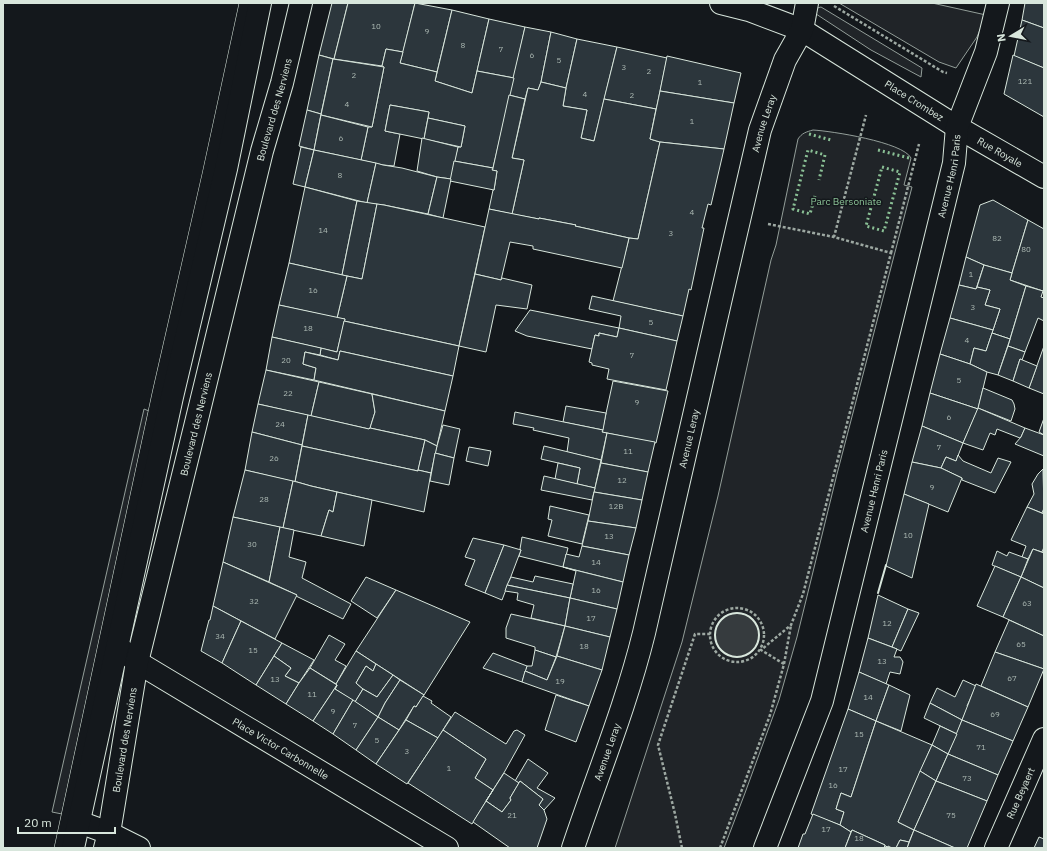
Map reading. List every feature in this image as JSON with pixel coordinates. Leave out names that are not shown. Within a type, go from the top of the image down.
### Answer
[{"type":"street","points":[[72,848],[79,822],[172,397],[226,169],[260,3]]},
{"type":"street","name":"Boulevard des Nerviens","points":[[107,840],[137,662],[262,151],[282,83],[301,3]]},
{"type":"street","name":"Place Crombez","points":[[721,3],[749,10],[802,30],[957,127],[986,52],[998,3]]},
{"type":"street","points":[[802,30],[807,3]]},
{"type":"street","name":"Avenue Leray","points":[[573,848],[624,703],[639,654],[760,130],[785,60],[802,30]]},
{"type":"street","name":"Rue Royale","points":[[957,127],[1044,177]]},
{"type":"street","name":"Avenue Henri Paris","points":[[765,848],[822,701],[954,163],[957,127]]},
{"type":"street","name":"Place Victor Carbonnelle","points":[[118,646],[137,662],[447,848]]},
{"type":"street","name":"Rue Beyaert","points":[[996,848],[1044,739]]},
{"type":"street","points":[[79,822],[107,840],[139,848]]},
{"type":"lane","points":[[62,848],[157,409],[248,3]]},
{"type":"path","points":[[829,3],[943,72],[975,82]]},
{"type":"path","points":[[834,237],[866,115]]},
{"type":"path","points":[[720,848],[770,715],[784,664],[791,625],[803,594],[919,144]]},
{"type":"path","points":[[739,219],[834,237],[891,253]]},
{"type":"path","points":[[760,650],[764,642],[765,632],[757,617],[750,611],[741,608],[732,608],[717,617],[712,625],[710,634],[711,643],[721,658],[730,662],[738,663],[747,661],[755,656],[760,650],[791,625]]},
{"type":"path","points":[[682,848],[658,745],[694,634],[710,634]]},
{"type":"path","points":[[760,650],[784,664]]},
{"type":"green space","points":[[839,3],[932,3],[986,15],[977,37],[956,68],[939,62]]},
{"type":"green space","points":[[821,7],[922,68],[921,77],[871,50],[810,10]]},
{"type":"green space","name":"Parc Bersoniate","points":[[813,130],[866,138],[895,147],[905,152],[911,158],[904,185],[912,187],[837,474],[797,637],[779,700],[724,848],[615,848],[682,642],[718,496],[771,260],[776,245],[798,139],[804,133]]},
{"type":"green space","points":[[144,409],[149,411],[62,814],[52,812]]},
{"type":"shaded area","points":[[733,613],[741,613],[746,614],[753,619],[758,626],[758,644],[753,651],[746,656],[733,657],[725,654],[718,647],[715,639],[715,631],[718,623],[725,616]]},
{"type":"building","points":[[332,3],[348,3],[334,59],[319,55]]},
{"type":"building","points":[[348,3],[415,3],[403,52],[386,49],[382,66],[334,59]]},
{"type":"building","points":[[415,3],[452,10],[437,72],[400,63]]},
{"type":"building","points":[[1025,3],[1044,3],[1044,28],[1022,20]]},
{"type":"building","points":[[452,10],[489,19],[472,93],[435,81]]},
{"type":"building","points":[[489,19],[525,27],[514,78],[477,71]]},
{"type":"building","points":[[1022,20],[1044,28],[1044,68],[1014,56]]},
{"type":"building","points":[[525,27],[551,32],[538,90],[528,88],[525,99],[509,95]]},
{"type":"building","points":[[551,32],[577,39],[566,88],[541,82]]},
{"type":"building","points":[[577,39],[617,47],[594,141],[581,138],[587,110],[563,106]]},
{"type":"building","points":[[617,47],[667,58],[650,139],[656,109],[604,99]]},
{"type":"building","points":[[386,49],[403,52],[400,63],[437,72],[435,81],[472,93],[477,71],[514,78],[493,168],[454,161],[458,147],[461,147],[465,126],[428,118],[429,112],[390,105],[385,131],[400,134],[394,166],[361,160],[368,127],[372,127],[384,67],[382,66]]},
{"type":"building","points":[[319,55],[333,59],[321,114],[307,110]]},
{"type":"building","points":[[1013,55],[1044,68],[1044,117],[1004,94]]},
{"type":"building","points":[[667,56],[741,73],[734,103],[660,91]]},
{"type":"building","points":[[333,59],[384,67],[372,127],[321,115]]},
{"type":"building","points":[[541,82],[566,88],[563,106],[587,110],[581,138],[594,141],[604,99],[656,109],[650,139],[660,142],[638,239],[575,226],[576,225],[512,214],[524,160],[512,158],[528,88],[538,90]]},
{"type":"building","points":[[660,91],[734,103],[724,149],[660,142],[650,139]]},
{"type":"building","points":[[509,95],[525,99],[512,158],[524,160],[512,214],[489,209],[497,171],[492,170]]},
{"type":"building","points":[[390,105],[429,112],[424,139],[385,131]]},
{"type":"building","points":[[307,110],[321,114],[314,150],[299,146]]},
{"type":"building","points":[[321,115],[368,127],[361,160],[314,150]]},
{"type":"building","points":[[428,118],[465,126],[461,147],[424,139]]},
{"type":"building","points":[[422,138],[458,147],[451,179],[437,177],[417,171]]},
{"type":"building","points":[[660,142],[724,149],[711,205],[708,204],[702,228],[704,228],[691,290],[689,289],[683,316],[613,301],[629,238],[638,239]]},
{"type":"building","points":[[301,147],[314,150],[305,187],[293,184]]},
{"type":"building","points":[[314,150],[376,163],[367,203],[305,187]]},
{"type":"building","points":[[454,161],[493,168],[492,170],[497,171],[494,190],[450,181]]},
{"type":"building","points":[[376,163],[437,177],[428,214],[367,203]]},
{"type":"building","points":[[437,177],[451,179],[443,218],[428,214]]},
{"type":"building","points":[[305,187],[357,201],[342,275],[289,263]]},
{"type":"building","points":[[993,200],[1028,220],[1012,273],[984,265],[966,257],[980,205]]},
{"type":"building","points":[[357,201],[377,204],[362,279],[342,275]]},
{"type":"building","points":[[377,204],[485,227],[459,346],[344,321],[345,319],[337,318],[347,276],[362,279]]},
{"type":"building","points":[[489,209],[576,225],[575,226],[629,238],[622,268],[533,249],[533,246],[510,242],[501,280],[475,274]]},
{"type":"building","points":[[1028,220],[1044,229],[1043,291],[1010,280]]},
{"type":"building","points":[[966,257],[984,265],[976,289],[959,285]]},
{"type":"building","points":[[289,263],[347,276],[337,318],[279,305]]},
{"type":"building","points":[[984,265],[1012,273],[1010,280],[1026,286],[1010,339],[992,333],[1000,309],[985,305],[990,290],[977,287]]},
{"type":"building","points":[[475,274],[532,285],[527,309],[496,305],[486,352],[459,346]]},
{"type":"building","points":[[959,285],[976,289],[977,287],[990,290],[985,305],[1000,309],[993,330],[950,318]]},
{"type":"building","points":[[1026,286],[1043,291],[1041,297],[1044,298],[1044,321],[1038,318],[1025,352],[1008,346]]},
{"type":"building","points":[[592,296],[683,316],[677,341],[619,328],[621,316],[589,309]]},
{"type":"building","points":[[279,305],[345,319],[337,352],[272,337]]},
{"type":"building","points":[[530,310],[619,328],[617,337],[599,333],[599,336],[595,335],[592,349],[527,336],[515,331]]},
{"type":"building","points":[[950,318],[993,330],[986,351],[974,348],[970,364],[940,354]]},
{"type":"building","points":[[344,321],[459,346],[453,376],[340,351],[338,360],[320,355],[321,348],[337,352]]},
{"type":"building","points":[[619,328],[677,341],[666,390],[607,379],[609,369],[592,365],[592,363],[589,362],[595,335],[599,336],[599,333],[617,337]]},
{"type":"building","points":[[992,333],[1010,339],[998,375],[987,372],[970,364],[974,348],[986,351]]},
{"type":"building","points":[[272,337],[321,348],[320,355],[305,352],[303,364],[316,368],[314,380],[266,370]]},
{"type":"building","points":[[1008,346],[1025,352],[1022,360],[1020,359],[1013,381],[998,375]]},
{"type":"building","points":[[1044,346],[1044,394],[1029,388]]},
{"type":"building","points":[[340,351],[453,376],[445,411],[314,380],[316,368],[303,364],[305,352],[338,360]]},
{"type":"building","points":[[940,354],[970,364],[987,372],[978,409],[930,393]]},
{"type":"building","points":[[1020,359],[1037,366],[1029,388],[1013,381]]},
{"type":"building","points":[[266,370],[319,382],[311,416],[258,404]]},
{"type":"building","points":[[613,381],[668,391],[656,443],[602,432]]},
{"type":"building","points":[[319,382],[372,394],[375,412],[370,428],[311,416]]},
{"type":"building","points":[[983,388],[1012,400],[1015,409],[1011,421],[978,408]]},
{"type":"building","points":[[930,393],[978,409],[963,443],[922,426]]},
{"type":"building","points":[[372,394],[445,411],[437,446],[425,440],[370,428],[375,412]]},
{"type":"building","points":[[258,404],[308,415],[302,445],[252,432]]},
{"type":"building","points":[[566,406],[606,413],[603,430],[563,422]]},
{"type":"building","points":[[978,408],[1025,428],[1021,437],[1020,438],[997,429],[995,435],[990,433],[983,450],[963,443]]},
{"type":"building","points":[[515,412],[603,430],[602,432],[607,433],[601,460],[567,452],[569,438],[533,430],[534,428],[513,424]]},
{"type":"building","points":[[308,415],[425,440],[418,471],[302,446]]},
{"type":"building","points":[[1044,418],[1044,435],[1039,432]]},
{"type":"building","points":[[443,425],[460,429],[454,458],[435,453]]},
{"type":"building","points":[[922,426],[963,443],[956,461],[946,457],[941,468],[912,462]]},
{"type":"building","points":[[1025,428],[1044,435],[1044,456],[1015,444],[1021,437]]},
{"type":"building","points":[[252,432],[302,445],[295,482],[245,470]]},
{"type":"building","points":[[607,433],[655,442],[648,472],[601,463]]},
{"type":"building","points":[[425,440],[437,446],[431,473],[418,470]]},
{"type":"building","points":[[302,446],[431,473],[424,512],[295,482]]},
{"type":"building","points":[[544,446],[601,460],[595,488],[577,484],[580,468],[541,459]]},
{"type":"building","points":[[469,447],[491,451],[488,466],[466,461]]},
{"type":"building","points":[[435,453],[454,458],[449,485],[430,481]]},
{"type":"building","points":[[958,455],[963,461],[991,473],[998,458],[1011,462],[995,493],[962,480],[962,478],[941,468],[946,457],[956,461]]},
{"type":"building","points":[[912,462],[941,468],[962,478],[948,512],[904,494]]},
{"type":"building","points":[[558,463],[580,468],[577,484],[555,479]]},
{"type":"building","points":[[601,463],[648,472],[642,500],[594,492]]},
{"type":"building","points":[[1043,469],[1044,508],[1042,513],[1027,507],[1034,494],[1032,484]]},
{"type":"building","points":[[245,470],[293,481],[283,528],[233,517]]},
{"type":"building","points":[[544,476],[595,488],[592,500],[541,490]]},
{"type":"building","points":[[293,481],[337,492],[333,512],[329,510],[321,536],[283,528]]},
{"type":"building","points":[[337,492],[372,500],[364,546],[321,536],[329,510],[333,512]]},
{"type":"building","points":[[594,492],[642,500],[636,528],[588,521]]},
{"type":"building","points":[[904,494],[929,504],[912,578],[886,566]]},
{"type":"building","points":[[550,506],[589,515],[582,544],[548,536],[552,520],[548,519]]},
{"type":"building","points":[[1027,507],[1044,514],[1044,547],[1042,552],[1033,549],[1028,559],[1022,557],[1026,546],[1011,540]]},
{"type":"building","points":[[233,517],[280,527],[269,582],[223,562]]},
{"type":"building","points":[[588,521],[636,528],[629,555],[582,546]]},
{"type":"building","points":[[280,527],[294,530],[289,557],[306,562],[302,578],[351,604],[343,619],[269,582]]},
{"type":"building","points":[[522,537],[568,548],[563,567],[519,556]]},
{"type":"building","points":[[473,538],[504,545],[485,593],[465,585],[475,560],[465,557]]},
{"type":"building","points":[[504,545],[521,550],[502,600],[485,593]]},
{"type":"building","points":[[582,546],[629,555],[623,582],[563,567],[566,554],[579,557]]},
{"type":"building","points":[[1033,549],[1044,553],[1044,588],[1021,577]]},
{"type":"building","points":[[997,551],[1007,556],[1009,552],[1028,559],[1021,577],[992,565]]},
{"type":"building","points":[[223,562],[297,595],[275,639],[213,606]]},
{"type":"building","points":[[995,566],[1021,577],[1003,617],[977,606]]},
{"type":"building","points":[[563,567],[623,582],[617,609],[570,598],[576,571]]},
{"type":"building","points":[[535,576],[573,584],[570,598],[507,585],[511,577],[533,582]]},
{"type":"building","points":[[366,577],[396,590],[377,618],[351,601]]},
{"type":"building","points":[[1021,577],[1044,588],[1044,636],[1003,617]]},
{"type":"building","points":[[507,585],[570,598],[565,626],[531,618],[534,605],[517,600],[518,593],[505,591]]},
{"type":"building","points":[[396,590],[470,622],[424,695],[356,651]]},
{"type":"building","points":[[878,595],[908,609],[892,647],[868,638]]},
{"type":"building","points":[[570,598],[617,609],[610,637],[565,626]]},
{"type":"building","points":[[213,606],[241,621],[222,663],[201,651]]},
{"type":"building","points":[[908,609],[919,613],[901,651],[892,647]]},
{"type":"building","points":[[511,614],[565,626],[556,657],[535,650],[535,647],[506,638],[506,628]]},
{"type":"building","points":[[1009,620],[1044,636],[1044,669],[995,652]]},
{"type":"building","points":[[241,621],[282,643],[256,685],[222,663]]},
{"type":"building","points":[[565,626],[610,637],[602,670],[557,656]]},
{"type":"building","points":[[329,635],[345,644],[335,660],[346,666],[336,684],[310,668]]},
{"type":"building","points":[[868,638],[897,649],[894,657],[900,657],[903,662],[900,674],[890,672],[886,684],[859,672]]},
{"type":"building","points":[[282,643],[314,660],[299,683],[285,676],[291,668],[274,656]]},
{"type":"building","points":[[535,650],[556,657],[547,680],[525,671],[527,666],[532,666]]},
{"type":"building","points":[[356,651],[376,664],[373,671],[366,666],[356,683],[363,689],[355,702],[335,689],[336,684]]},
{"type":"building","points":[[995,652],[1044,669],[1028,707],[981,686]]},
{"type":"building","points":[[493,653],[527,666],[522,682],[483,668]]},
{"type":"building","points":[[274,656],[291,668],[285,676],[299,683],[286,704],[256,685]]},
{"type":"building","points":[[557,656],[602,670],[589,706],[522,682],[525,671],[547,680]]},
{"type":"building","points":[[376,664],[393,675],[377,697],[356,683],[366,666],[373,671]]},
{"type":"building","points":[[310,668],[337,685],[313,721],[286,704]]},
{"type":"building","points":[[859,672],[889,685],[876,721],[848,709]]},
{"type":"building","points":[[393,675],[400,680],[378,717],[355,702],[363,689],[377,697]]},
{"type":"building","points":[[400,680],[424,695],[416,707],[414,706],[399,730],[378,717]]},
{"type":"building","points":[[963,680],[976,686],[962,720],[930,703],[937,688],[955,697]]},
{"type":"building","points":[[976,684],[1028,707],[1013,741],[962,720]]},
{"type":"building","points":[[337,685],[335,689],[353,700],[333,734],[313,721]]},
{"type":"building","points":[[889,685],[910,695],[901,731],[876,721]]},
{"type":"building","points":[[556,695],[589,706],[576,742],[545,730]]},
{"type":"building","points":[[423,696],[432,701],[431,703],[451,717],[438,738],[406,720],[414,706],[416,707]]},
{"type":"building","points":[[353,700],[378,717],[356,750],[333,734]]},
{"type":"building","points":[[930,703],[962,720],[957,734],[924,718]]},
{"type":"building","points":[[848,709],[876,721],[851,797],[841,793],[836,809],[844,812],[840,825],[811,814]]},
{"type":"building","points":[[455,712],[506,744],[514,731],[517,730],[525,735],[493,790],[475,778],[486,759],[443,730]]},
{"type":"building","points":[[378,717],[399,730],[376,764],[356,750]]},
{"type":"building","points":[[406,720],[438,738],[407,784],[376,764]]},
{"type":"building","points":[[962,720],[1013,741],[998,775],[948,754]]},
{"type":"building","points":[[876,721],[932,745],[898,822],[914,830],[909,842],[900,840],[896,848],[885,846],[852,830],[851,832],[840,825],[844,812],[836,809],[841,793],[851,797]]},
{"type":"building","points":[[940,726],[957,734],[948,754],[932,745]]},
{"type":"building","points":[[443,730],[486,759],[475,778],[493,790],[472,824],[408,783]]},
{"type":"building","points":[[932,745],[948,754],[936,781],[920,771]]},
{"type":"building","points":[[948,754],[998,775],[987,801],[936,781]]},
{"type":"building","points":[[528,759],[548,773],[537,788],[555,798],[544,810],[539,805],[543,799],[520,781],[519,783],[515,781]]},
{"type":"building","points":[[920,771],[936,781],[914,830],[898,822]]},
{"type":"building","points":[[504,773],[519,783],[510,798],[511,800],[502,812],[486,801]]},
{"type":"building","points":[[520,781],[543,799],[539,805],[544,810],[547,819],[537,848],[510,848],[473,822],[486,801],[502,812],[511,800],[510,798]]},
{"type":"building","points":[[936,781],[987,801],[967,848],[955,848],[914,830]]},
{"type":"building","points":[[813,814],[840,825],[851,832],[845,848],[798,848]]},
{"type":"building","points":[[852,830],[885,845],[884,848],[845,848]]},
{"type":"building","points":[[914,830],[955,848],[907,848]]},
{"type":"building","points":[[1039,837],[1044,839],[1044,848],[1034,848]]},
{"type":"building","points":[[900,840],[909,842],[907,848],[896,848]]},
{"type":"hedge","points":[[809,134],[831,140]]},
{"type":"hedge","points":[[815,196],[810,214],[793,209],[808,150],[825,155],[819,180]]},
{"type":"hedge","points":[[878,150],[909,158]]},
{"type":"hedge","points":[[882,167],[900,172],[884,231],[866,226],[882,167]]},
{"type":"wall","points":[[878,593],[886,565]]},
{"type":"wall","points":[[733,613],[741,613],[746,614],[753,619],[758,626],[759,635],[758,644],[753,651],[746,656],[733,657],[725,654],[718,647],[715,639],[715,631],[718,623],[725,616],[733,613]]}]
